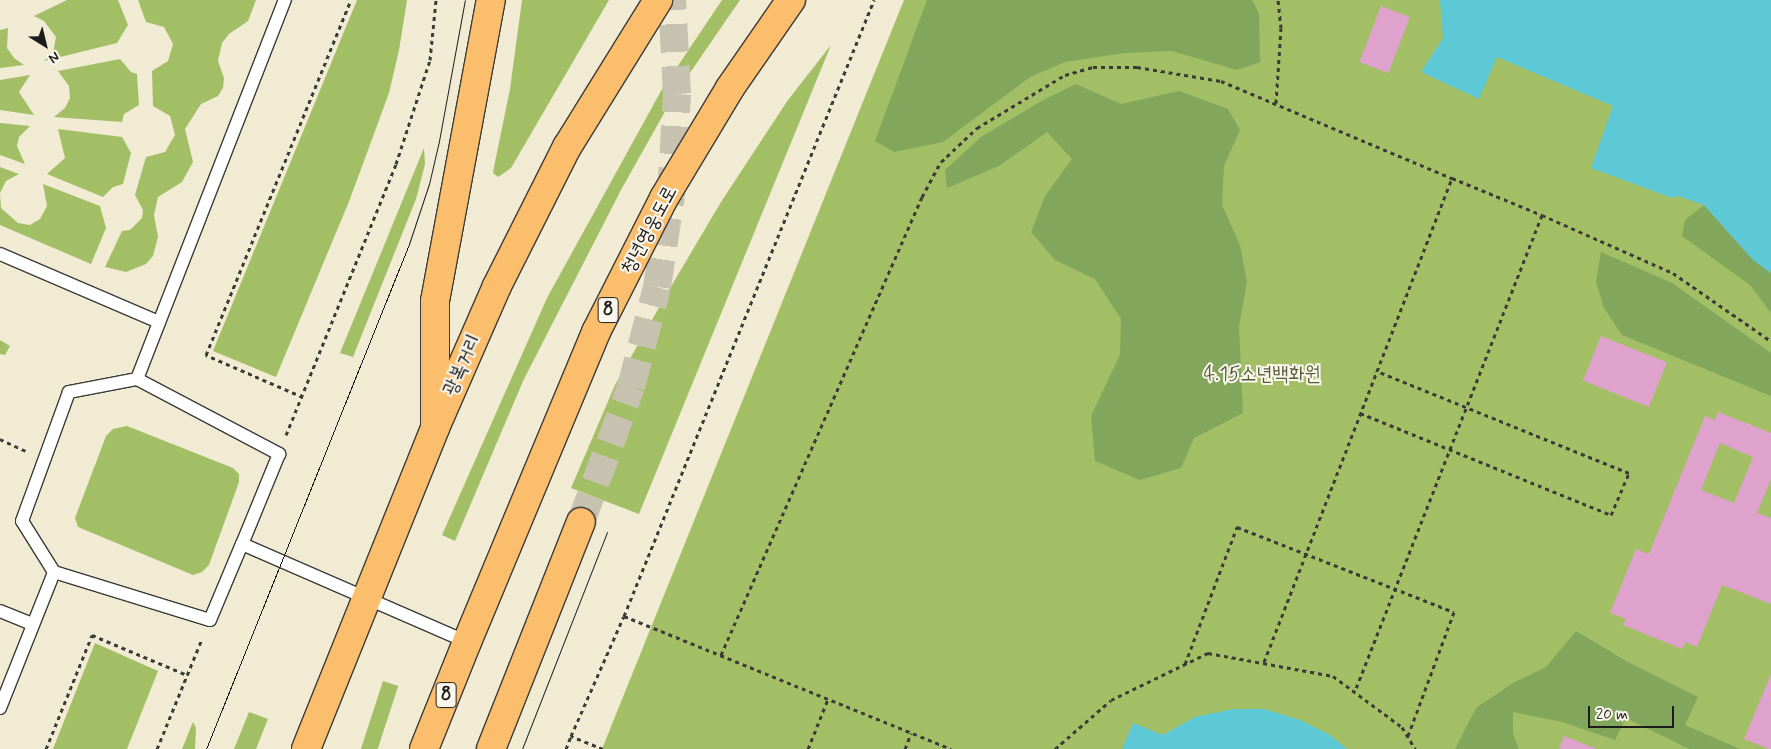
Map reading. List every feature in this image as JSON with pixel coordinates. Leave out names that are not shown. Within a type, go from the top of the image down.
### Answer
[{"type":"main road","points":[[435,428],[435,301],[491,0]]},
{"type":"main road","name":"광복거리","points":[[306,749],[435,428],[497,286],[567,147],[658,0]]},
{"type":"main road","name":"청년영웅도로","points":[[467,642],[536,470],[605,314],[664,198],[730,88],[791,0]]},
{"type":"main road","points":[[491,749],[581,522]]},
{"type":"main road","name":"8","points":[[424,749],[467,642]]},
{"type":"lane","points":[[137,379],[285,0]]},
{"type":"lane","points":[[0,254],[159,322]]},
{"type":"lane","points":[[137,379],[278,454],[210,620],[54,572],[22,521],[69,392],[137,379]]},
{"type":"lane","points":[[242,544],[467,642]]},
{"type":"lane","points":[[0,708],[54,572]]},
{"type":"lane","points":[[0,611],[33,624]]},
{"type":"path","points":[[303,396],[206,355],[351,0]]},
{"type":"path","points":[[278,454],[396,164],[430,60],[436,0]]},
{"type":"path","points":[[566,749],[624,616],[874,0]]},
{"type":"path","points":[[1276,103],[1281,28],[1278,0]]},
{"type":"path","points":[[721,655],[922,197],[941,162],[976,128],[1065,75],[1093,67],[1137,67],[1221,80],[1542,215],[1674,273],[1771,341]]},
{"type":"path","points":[[1264,662],[1452,178]]},
{"type":"path","points":[[1355,691],[1448,449],[1542,215]]},
{"type":"path","points":[[1360,413],[1611,515],[1628,473],[1376,371]]},
{"type":"path","points":[[0,440],[46,458]]},
{"type":"path","points":[[1185,664],[1237,527],[1454,612],[1408,736]]},
{"type":"path","points":[[624,616],[951,749]]},
{"type":"path","points":[[157,749],[210,620]]},
{"type":"path","points":[[46,749],[92,635],[187,674]]},
{"type":"path","points":[[1055,749],[1111,700],[1208,653],[1333,676],[1402,727],[1415,749]]},
{"type":"path","points":[[808,749],[828,699]]},
{"type":"path","points":[[905,749],[911,733]]},
{"type":"path","points":[[571,736],[603,749]]},
{"type":"green space","points":[[67,0],[118,0],[128,25],[117,43],[44,61],[53,53],[56,37],[44,21],[34,16]]},
{"type":"green space","points":[[138,0],[256,0],[248,21],[229,34],[222,43],[218,61],[224,78],[223,88],[218,96],[201,104],[185,129],[193,162],[182,182],[158,197],[154,215],[158,237],[153,256],[146,264],[126,272],[105,267],[122,231],[130,230],[142,218],[143,210],[135,195],[146,157],[165,152],[175,135],[170,116],[153,106],[152,71],[168,61],[173,44],[164,27],[146,22]]},
{"type":"green space","points":[[357,0],[407,0],[399,50],[389,93],[350,199],[276,377],[213,351]]},
{"type":"green space","points":[[522,0],[609,0],[511,168],[498,177],[493,173],[510,89]]},
{"type":"green space","points":[[722,0],[740,0],[672,99],[621,190],[524,379],[455,541],[442,535],[547,298],[661,91]]},
{"type":"green space","name":"4.15소년백화원","points":[[904,0],[1771,0],[1771,749],[602,749]]},
{"type":"green space","points":[[927,0],[1252,0],[1259,13],[1260,62],[1237,70],[1172,51],[1124,53],[1065,62],[1030,77],[943,142],[894,152],[875,141]]},
{"type":"green space","points":[[8,28],[7,48],[14,58],[24,65],[0,68],[0,30]]},
{"type":"green space","points":[[831,45],[639,514],[571,488],[615,385],[669,290],[721,202],[788,100]]},
{"type":"green space","points":[[120,59],[131,72],[137,74],[139,105],[124,114],[122,122],[54,117],[65,108],[70,98],[69,86],[58,71]]},
{"type":"green space","points":[[30,75],[19,92],[34,115],[0,110],[0,80]]},
{"type":"green space","points":[[1076,84],[1121,104],[1179,91],[1228,109],[1240,130],[1224,166],[1222,205],[1240,245],[1247,282],[1239,326],[1243,413],[1194,438],[1181,468],[1140,480],[1095,461],[1091,416],[1120,355],[1121,319],[1095,279],[1055,260],[1031,232],[1045,196],[1072,159],[1047,132],[999,166],[947,188],[945,170],[981,137],[1045,99]]},
{"type":"green space","points":[[0,123],[30,126],[19,137],[17,146],[25,164],[0,155]]},
{"type":"green space","points":[[58,129],[122,137],[131,153],[123,184],[113,187],[103,197],[47,174],[65,158]]},
{"type":"green space","points":[[424,148],[425,164],[416,199],[353,357],[340,353]]},
{"type":"green space","points":[[0,167],[19,174],[6,181],[0,193]]},
{"type":"green space","points":[[43,184],[100,206],[106,228],[91,264],[0,225],[0,193],[1,208],[18,223],[30,225],[40,219],[47,206]]},
{"type":"green space","points":[[1704,205],[1753,260],[1771,273],[1771,313],[1750,285],[1682,236],[1685,220]]},
{"type":"green space","points":[[1601,252],[1672,283],[1771,353],[1771,396],[1622,335],[1604,308],[1596,282]]},
{"type":"green space","points":[[0,340],[10,346],[5,355],[0,354]]},
{"type":"green space","points":[[127,426],[233,468],[239,474],[239,482],[209,565],[202,572],[193,575],[78,527],[75,518],[106,436],[113,429]]},
{"type":"green space","points":[[1576,631],[1628,662],[1698,697],[1685,725],[1740,749],[1689,749],[1626,718],[1615,740],[1562,722],[1513,712],[1513,734],[1519,749],[1455,749],[1476,708],[1513,683],[1546,667]]},
{"type":"green space","points":[[95,643],[158,671],[127,749],[53,749]]},
{"type":"green space","points":[[383,681],[398,686],[378,749],[361,749]]},
{"type":"green space","points":[[249,712],[268,719],[256,749],[234,749]]},
{"type":"green space","points":[[193,722],[196,728],[195,749],[182,749]]},
{"type":"water","points":[[1440,0],[1771,0],[1771,273],[1753,260],[1704,205],[1678,196],[1672,198],[1591,168],[1613,106],[1497,57],[1479,99],[1421,72],[1443,38]]},
{"type":"water","points":[[1233,709],[1264,709],[1300,720],[1330,735],[1347,749],[1122,749],[1133,723],[1163,735],[1195,717]]},
{"type":"building","points":[[1381,6],[1410,17],[1388,73],[1359,62]]},
{"type":"building","points":[[1601,336],[1667,363],[1649,407],[1583,381]]},
{"type":"building","points":[[1718,412],[1771,433],[1771,479],[1757,513],[1771,518],[1771,604],[1722,585],[1697,647],[1685,642],[1682,649],[1623,625],[1626,619],[1610,613],[1636,549],[1649,554],[1705,416],[1715,420]],"holes":[[[1720,443],[1753,457],[1734,503],[1701,490]]]},
{"type":"building","points":[[1771,674],[1771,749],[1769,749],[1744,739]]},
{"type":"building","points":[[1564,736],[1597,749],[1559,749]]},
{"type":"tunnel","points":[[581,522],[631,387],[657,287],[671,196],[677,94],[672,0]]},
{"type":"tram line","points":[[206,749],[409,244],[429,184],[439,141],[465,0]]},
{"type":"tram line","points":[[522,749],[607,532]]}]
